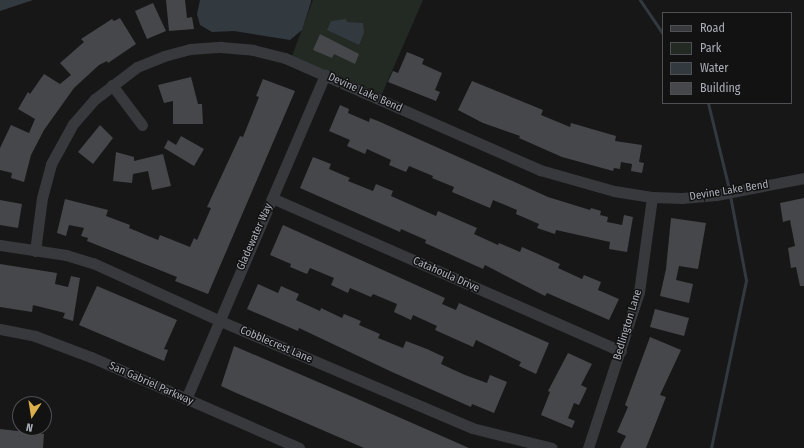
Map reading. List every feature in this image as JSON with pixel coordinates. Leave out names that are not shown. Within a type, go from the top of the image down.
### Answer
[{"type":"street","name":"Devine Lake Bend","points":[[35,251],[42,198],[51,164],[73,124],[95,99],[137,67],[164,56],[190,49],[222,47],[253,50],[285,58],[540,170],[580,182],[652,197],[716,195],[804,178]]},
{"type":"street","name":"Gladewater Way","points":[[186,399],[218,320],[325,75]]},
{"type":"street","points":[[112,85],[142,125]]},
{"type":"street","name":"Bedlington Lane","points":[[588,448],[621,351],[644,271],[652,197]]},
{"type":"street","name":"Catahoula Drive","points":[[272,198],[621,351]]},
{"type":"street","name":"Cobblecrest Lane","points":[[0,246],[35,251],[93,263],[218,320],[472,428],[552,448]]},
{"type":"street","name":"San Gabriel Parkway","points":[[0,329],[34,336],[70,349],[299,448]]},
{"type":"green space","points":[[313,0],[423,0],[382,94],[292,56]]},
{"type":"water","points":[[0,0],[33,0],[0,11]]},
{"type":"water","points":[[200,0],[311,0],[311,2],[302,30],[290,40],[234,31],[212,32],[200,25],[197,14]]},
{"type":"water","points":[[346,19],[347,22],[363,23],[364,33],[359,45],[327,30],[331,21]]},
{"type":"building","points":[[166,0],[185,0],[187,18],[192,17],[194,29],[169,31]]},
{"type":"building","points":[[153,3],[166,31],[147,39],[135,11]]},
{"type":"building","points":[[120,18],[136,44],[108,63],[107,61],[99,65],[74,88],[44,130],[31,155],[24,182],[11,178],[12,173],[0,170],[0,148],[11,125],[29,133],[35,119],[18,109],[28,92],[30,94],[44,74],[60,84],[71,75],[60,63],[84,42],[81,39],[112,19],[114,21]]},
{"type":"building","points":[[320,34],[359,54],[355,64],[334,54],[332,58],[313,50]]},
{"type":"building","points":[[407,52],[424,59],[422,64],[442,73],[435,90],[440,92],[436,101],[388,82],[393,71],[398,73]]},
{"type":"building","points":[[191,77],[198,104],[202,104],[203,124],[173,124],[173,101],[164,103],[158,85]]},
{"type":"building","points":[[263,79],[295,91],[208,294],[175,281],[177,277],[87,241],[88,238],[81,236],[84,228],[69,225],[66,236],[57,233],[65,199],[108,210],[106,216],[130,225],[129,228],[158,240],[160,235],[190,247],[194,238],[197,240],[211,208],[207,207],[240,136],[243,137],[259,97],[256,96]]},
{"type":"building","points":[[472,81],[543,110],[541,115],[570,127],[571,123],[616,136],[615,141],[642,145],[639,162],[644,163],[642,173],[631,171],[632,164],[621,162],[620,169],[614,168],[613,171],[562,157],[519,138],[520,136],[483,123],[458,110]]},
{"type":"building","points":[[340,105],[349,109],[348,113],[369,122],[370,118],[378,121],[548,197],[590,210],[591,208],[601,211],[600,215],[608,217],[607,222],[622,225],[624,215],[633,217],[627,252],[609,249],[610,242],[556,230],[555,234],[537,228],[539,224],[516,214],[517,210],[493,200],[490,208],[452,192],[454,187],[432,178],[433,176],[409,166],[406,172],[389,165],[391,160],[367,149],[365,154],[347,146],[350,140],[329,131]]},
{"type":"building","points":[[100,125],[113,138],[93,164],[78,152]]},
{"type":"building","points":[[181,136],[204,149],[194,166],[164,148],[168,140],[176,145]]},
{"type":"building","points":[[116,152],[134,157],[134,161],[163,154],[171,186],[152,190],[148,171],[133,174],[132,183],[113,181]]},
{"type":"building","points":[[313,157],[331,164],[329,169],[350,178],[348,181],[373,191],[376,184],[393,191],[391,196],[436,216],[438,211],[477,228],[474,234],[498,245],[499,243],[520,252],[522,247],[560,264],[558,268],[582,279],[584,275],[601,282],[598,290],[619,299],[609,320],[547,293],[545,296],[485,265],[483,269],[425,243],[426,240],[401,229],[400,232],[300,188]]},
{"type":"building","points":[[804,198],[804,286],[800,286],[796,267],[791,268],[788,248],[795,246],[790,220],[783,222],[780,203]]},
{"type":"building","points":[[0,200],[22,204],[18,228],[0,225]]},
{"type":"building","points":[[671,218],[706,223],[698,269],[679,266],[676,280],[693,284],[689,303],[660,296],[666,269]]},
{"type":"building","points":[[283,225],[445,298],[442,304],[456,310],[459,303],[549,343],[536,374],[519,366],[521,362],[476,340],[473,347],[435,330],[437,326],[413,315],[411,320],[394,312],[397,304],[373,294],[371,297],[350,288],[348,293],[331,285],[334,278],[310,268],[307,274],[290,267],[291,264],[270,255]]},
{"type":"building","points":[[0,264],[57,273],[55,284],[68,287],[71,276],[80,278],[73,321],[63,318],[65,313],[33,305],[32,312],[0,307]]},
{"type":"building","points":[[258,284],[278,293],[281,286],[299,294],[296,300],[320,311],[321,308],[342,318],[344,314],[361,321],[359,325],[380,334],[378,338],[403,348],[406,341],[427,349],[444,357],[441,364],[465,375],[487,383],[490,375],[507,382],[494,413],[472,404],[471,407],[299,328],[298,331],[247,309]]},
{"type":"building","points":[[97,286],[177,320],[164,349],[168,350],[164,361],[79,325]]},
{"type":"building","points":[[655,309],[689,318],[684,336],[650,327]]},
{"type":"building","points":[[650,337],[681,350],[660,395],[666,397],[646,448],[620,448],[626,436],[617,432],[628,407],[625,405]]},
{"type":"building","points":[[234,346],[469,448],[364,448],[234,392],[221,386]]},
{"type":"building","points":[[568,353],[592,364],[581,385],[587,388],[579,405],[574,403],[568,418],[575,421],[572,428],[541,415],[550,392],[548,391]]},
{"type":"building","points":[[0,429],[12,430],[12,436],[44,436],[43,448],[0,448]]},
{"type":"waterway","points":[[640,0],[662,33]]},
{"type":"waterway","points":[[708,104],[729,189]]},
{"type":"waterway","points":[[711,448],[746,280],[730,195]]}]
